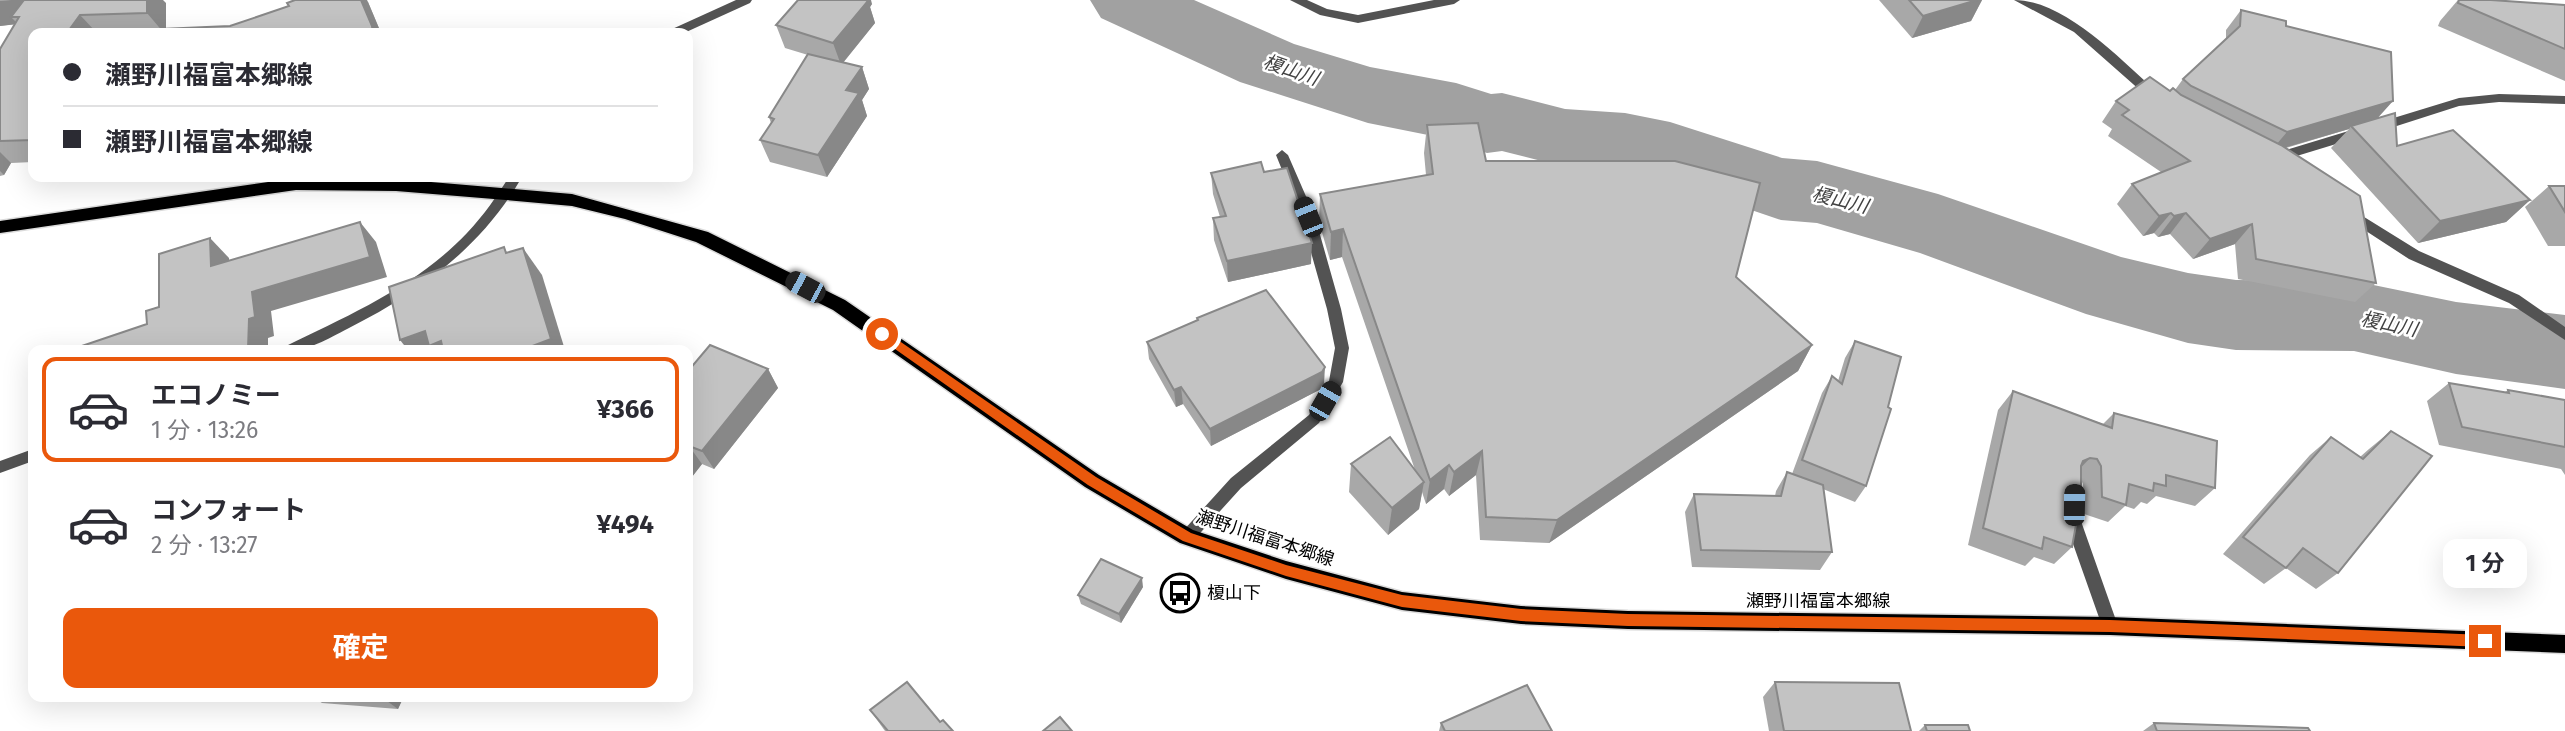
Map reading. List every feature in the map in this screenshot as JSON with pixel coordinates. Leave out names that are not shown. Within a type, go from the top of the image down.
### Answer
[{"type":"main road","name":"瀬野川福富本郷線","points":[[0,227],[296,184],[396,185],[506,194],[572,200],[625,213],[702,237],[839,305],[1092,481],[1187,537],[1286,570],[1402,601],[1521,615],[1628,620],[2110,626],[2565,644]]},
{"type":"street","points":[[685,28],[746,0]]},
{"type":"street","points":[[1296,0],[1324,12],[1358,19],[1454,0]]},
{"type":"street","points":[[2020,0],[2078,29],[2161,102]]},
{"type":"street","points":[[2280,167],[2269,160],[2459,102],[2499,99],[2565,100]]},
{"type":"street","points":[[1187,537],[1236,482],[1314,419],[1336,382],[1342,348],[1334,309],[1308,217],[1282,155]]},
{"type":"street","points":[[301,345],[380,307],[424,279],[467,242],[513,182]]},
{"type":"street","points":[[2336,204],[2414,255],[2514,299],[2564,333]]},
{"type":"street","points":[[0,467],[28,457]]},
{"type":"street","points":[[2074,485],[2074,524],[2110,626]]},
{"type":"building","points":[[24,0],[147,0],[147,13],[80,15],[71,28],[28,28],[28,140],[0,141],[0,49],[19,17],[11,17]]},
{"type":"building","points":[[295,0],[361,0],[372,26],[183,28],[230,26],[289,6],[287,3]]},
{"type":"building","points":[[798,0],[868,1],[833,43],[776,25]]},
{"type":"building","points":[[1909,0],[1977,0],[1923,16]]},
{"type":"building","points":[[2459,0],[2565,5],[2565,49],[2458,3]]},
{"type":"building","points":[[2241,10],[2286,21],[2286,26],[2391,52],[2393,101],[2287,132],[2191,86],[2183,79],[2240,26]]},
{"type":"building","points":[[808,54],[862,67],[846,90],[859,93],[818,155],[760,140],[774,119],[769,117]]},
{"type":"building","points":[[2150,77],[2170,91],[2173,88],[2181,95],[2281,145],[2360,196],[2376,283],[2256,259],[2252,224],[2210,239],[2186,213],[2159,216],[2132,184],[2190,161],[2122,115],[2129,110],[2116,101]]},
{"type":"building","points":[[2395,113],[2397,146],[2453,130],[2530,200],[2440,221],[2351,126]]},
{"type":"building","points":[[1478,123],[1486,161],[1675,161],[1760,183],[1736,277],[1812,345],[1557,520],[1486,517],[1482,451],[1454,472],[1449,465],[1430,480],[1343,229],[1331,232],[1320,194],[1433,174],[1427,125]]},
{"type":"building","points":[[1261,162],[1264,172],[1287,168],[1312,243],[1227,261],[1213,218],[1226,216],[1211,173]]},
{"type":"building","points":[[2549,186],[2565,186],[2565,212]]},
{"type":"building","points":[[360,222],[370,257],[252,292],[255,317],[249,319],[248,345],[85,345],[147,324],[146,311],[159,307],[159,254],[210,238],[211,266]]},
{"type":"building","points":[[504,247],[506,253],[523,248],[551,339],[535,345],[442,345],[441,341],[429,345],[425,331],[400,340],[389,287]]},
{"type":"building","points":[[1266,290],[1325,367],[1322,372],[1210,429],[1181,387],[1174,390],[1147,342]]},
{"type":"building","points":[[1855,341],[1901,357],[1888,407],[1891,409],[1866,486],[1802,460],[1832,376],[1842,384]]},
{"type":"building","points":[[710,345],[768,369],[702,451],[693,448],[693,365]]},
{"type":"building","points":[[2449,383],[2565,400],[2565,447],[2462,427]]},
{"type":"building","points":[[2013,391],[2112,428],[2114,413],[2217,441],[2215,488],[2166,475],[2166,486],[2154,483],[2153,491],[2129,484],[2126,505],[2102,497],[2101,466],[2097,459],[2090,458],[2083,461],[2081,466],[2081,497],[2072,547],[2044,537],[2042,549],[1983,528]]},
{"type":"building","points":[[2391,431],[2432,456],[2338,573],[2303,548],[2286,568],[2243,537],[2331,437],[2363,459]]},
{"type":"building","points":[[1390,437],[1424,482],[1392,508],[1351,464]]},
{"type":"building","points":[[1787,472],[1823,485],[1832,552],[1701,550],[1694,494],[1781,496]]},
{"type":"building","points":[[1101,559],[1142,578],[1119,614],[1078,595]]},
{"type":"building","points":[[907,682],[940,722],[943,720],[953,731],[888,731],[870,710]]},
{"type":"building","points":[[1775,682],[1899,683],[1911,731],[1784,731]]},
{"type":"building","points":[[1527,685],[1552,731],[1445,731],[1441,723]]},
{"type":"building","points":[[1060,717],[1072,731],[1043,731]]},
{"type":"building","points":[[2154,723],[2308,728],[2310,731],[2157,731]]},
{"type":"building","points":[[1925,725],[1968,725],[1970,731],[1927,731]]},
{"type":"waterway","name":"榎山川","points":[[1127,0],[1267,63],[1368,95],[1456,112],[1487,124],[1502,122],[1565,138],[1625,143],[1670,152],[1781,189],[1817,192],[1938,226],[2116,290],[2188,308],[2236,315],[2354,316],[2456,338],[2565,352]]},
{"type":"place","name":"榎山下","points":[[1180,593]]},
{"type":"route","points":[[882,334],[1092,481],[1187,537],[1286,570],[1402,601],[1521,615],[1628,620],[2110,626],[2485,641]]}]
